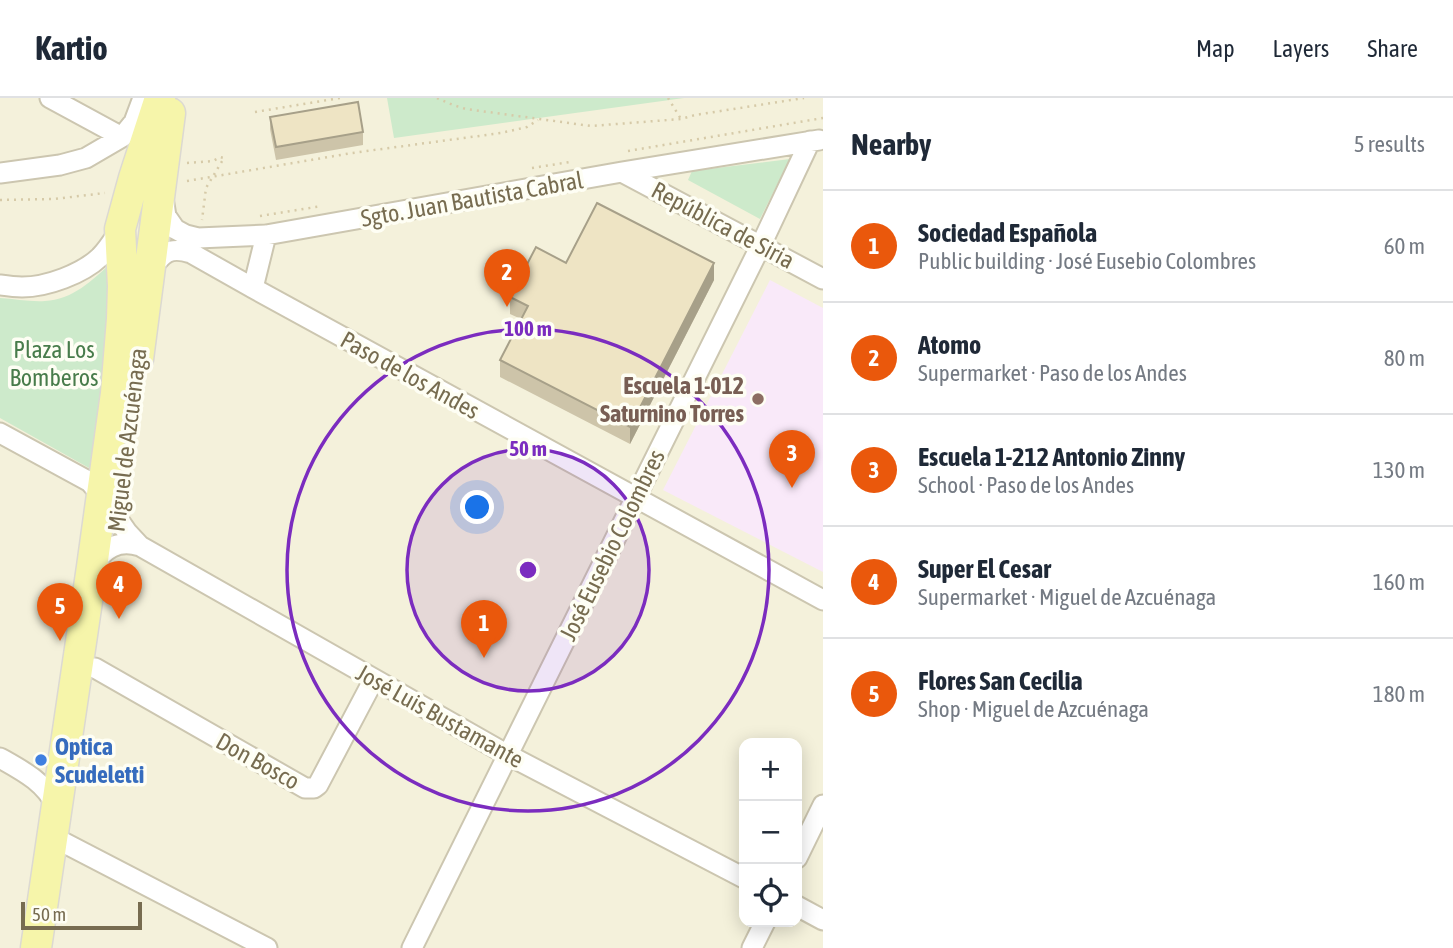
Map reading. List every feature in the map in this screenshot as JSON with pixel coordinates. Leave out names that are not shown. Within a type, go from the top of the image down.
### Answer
[{"type":"main road","name":"Miguel de Azcuénaga","points":[[54,948],[61,841],[92,567],[118,526],[116,393],[123,286],[120,229],[160,98]]},
{"type":"main road","name":"Miguel de Azcuénaga","points":[[36,948],[61,841],[57,807],[71,766],[94,668],[118,526],[150,271],[174,180],[173,98]]},
{"type":"street","points":[[50,98],[122,137]]},
{"type":"street","points":[[0,173],[60,165],[86,158],[122,137],[134,122],[143,98]]},
{"type":"street","name":"Sgto. Juan Bautista Cabral","points":[[174,180],[166,216],[175,229],[198,238],[266,235],[817,140]]},
{"type":"street","name":"José Eusebio Colombres","points":[[412,948],[761,245],[817,140]]},
{"type":"street","name":"República de Siria","points":[[622,172],[823,279]]},
{"type":"street","points":[[0,285],[42,285],[63,278],[100,257],[120,229]]},
{"type":"street","points":[[253,288],[266,235]]},
{"type":"street","name":"Paso de los Andes","points":[[150,271],[167,251],[180,249],[191,253],[823,600]]},
{"type":"street","name":"José Luis Bustamante","points":[[0,433],[90,482],[118,526],[374,680],[508,755],[739,875]]},
{"type":"street","points":[[92,567],[118,526]]},
{"type":"street","name":"Don Bosco","points":[[94,668],[305,788],[318,785],[374,680]]},
{"type":"street","points":[[0,758],[27,772],[46,776],[71,766]]},
{"type":"street","points":[[27,772],[44,788],[57,807]]},
{"type":"street","points":[[802,848],[823,805]]},
{"type":"street","points":[[61,841],[267,948]]},
{"type":"street","points":[[802,909],[823,920]]},
{"type":"street","points":[[752,948],[762,927]]},
{"type":"path","points":[[255,112],[340,98]]},
{"type":"path","points":[[437,98],[466,108],[591,126],[681,119],[804,98]]},
{"type":"path","points":[[668,98],[681,119]]},
{"type":"path","points":[[627,152],[823,118]]},
{"type":"path","points":[[174,180],[212,177],[352,153],[501,133],[527,127],[540,119]]},
{"type":"path","points":[[206,223],[202,220],[206,188],[224,158],[213,161]]},
{"type":"path","points":[[529,169],[578,160]]},
{"type":"path","points":[[0,200],[54,199],[105,193]]},
{"type":"path","points":[[257,217],[324,205]]},
{"type":"shaded area","points":[[0,98],[823,98],[823,948],[0,948]]},
{"type":"shaded area","name":"Escuela 1-012 Saturnino Torres","points":[[770,280],[823,308],[823,572],[663,490]]},
{"type":"green space","points":[[387,98],[684,98],[394,138]]},
{"type":"green space","points":[[790,159],[760,219],[688,180],[692,171]]},
{"type":"green space","name":"Plaza Los Bomberos","points":[[112,262],[98,473],[0,418],[0,298],[55,300],[90,282]]},
{"type":"building","points":[[358,102],[363,132],[276,147],[270,117]]},
{"type":"building","points":[[597,203],[714,263],[630,427],[500,360],[528,306],[510,297],[536,247],[566,263]]},
{"type":"place","name":"Atomo","points":[[507,307]]},
{"type":"place","name":"Escuela 1-012 Saturnino Torres","points":[[758,399]]},
{"type":"place","name":"Escuela 1-212 Antonio Zinny","points":[[792,488]]},
{"type":"place","name":"Super El Cesar","points":[[119,619]]},
{"type":"place","name":"Flores San Cecilia","points":[[60,641]]},
{"type":"place","name":"Sociedad Española","points":[[484,658]]},
{"type":"place","name":"Optica Scudeletti","points":[[41,760]]}]
